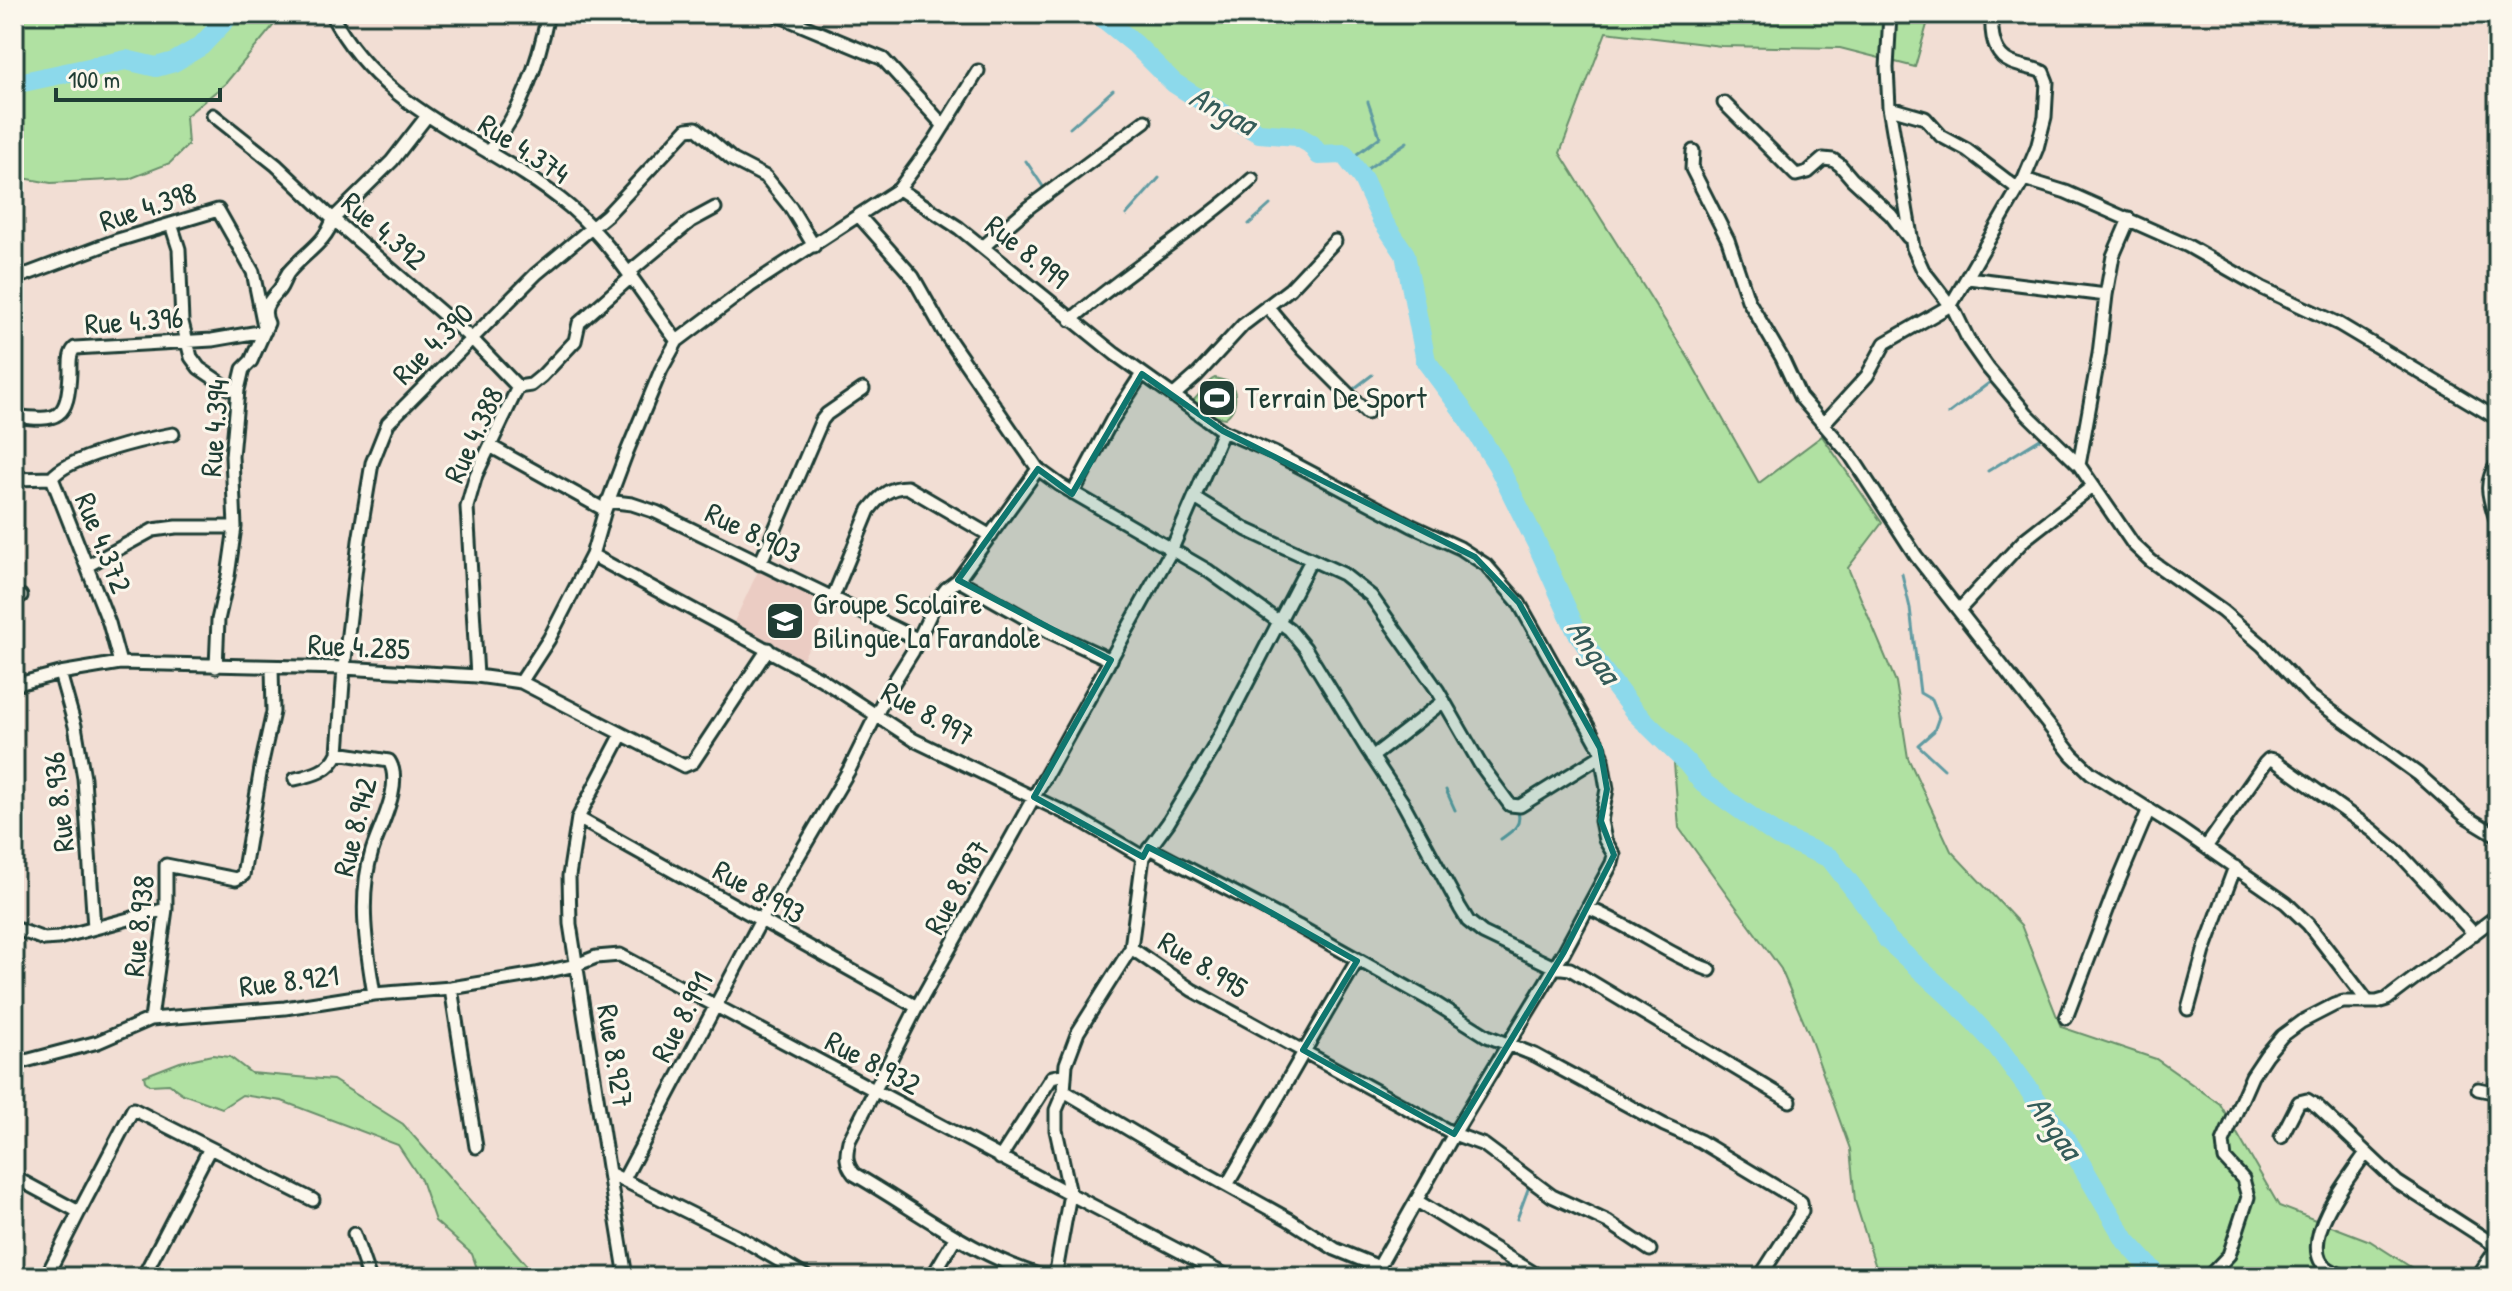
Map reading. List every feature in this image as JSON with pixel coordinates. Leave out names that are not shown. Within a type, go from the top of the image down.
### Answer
[{"type":"street","name":"Rue 4.374","points":[[331,14],[356,54],[397,94],[569,206],[593,229],[677,341]]},
{"type":"street","points":[[488,152],[519,107],[538,60],[548,14]]},
{"type":"street","points":[[775,14],[883,59],[944,126]]},
{"type":"street","points":[[1890,14],[1887,68],[1890,108],[1911,242]]},
{"type":"street","points":[[1824,423],[1867,376],[1885,343],[1951,305],[2021,184],[2041,135],[2047,82],[2043,72],[2003,58],[1992,39],[1992,14]]},
{"type":"street","points":[[521,682],[549,639],[592,555],[606,506],[661,370],[677,341],[750,286],[899,189],[978,71]]},
{"type":"street","points":[[1724,103],[1796,175],[1808,172],[1823,159],[1833,160],[1891,215],[1911,242],[1923,270],[1951,305],[1969,341],[1988,368],[2027,414],[2079,465],[2133,544],[2262,645],[2310,696],[2418,774],[2465,816],[2498,836]]},
{"type":"street","points":[[1890,108],[1925,118],[1941,136],[2021,184],[2066,192],[2188,246],[2262,288],[2339,324],[2498,419]]},
{"type":"street","name":"Rue 4.392","points":[[213,115],[276,165],[333,219],[472,339],[518,387]]},
{"type":"street","name":"Rue 4.394","points":[[216,667],[218,620],[235,527],[232,456],[238,390],[243,369],[251,361],[268,323],[265,316],[267,303],[289,272],[330,229],[333,219],[392,161],[427,116]]},
{"type":"street","points":[[983,247],[1029,207],[1145,121]]},
{"type":"street","name":"Rue 4.390","points":[[344,668],[372,463],[388,423],[536,274],[593,229],[679,137],[692,127],[740,165],[766,177],[791,208],[814,246]]},
{"type":"street","points":[[1693,151],[1692,169],[1728,240],[1748,300],[1782,358],[1800,397],[1824,423],[1874,490],[1916,556],[2072,755],[2091,773],[2286,903],[2308,924],[2368,1002]]},
{"type":"street","points":[[1071,320],[1107,290],[1217,211],[1252,179]]},
{"type":"street","name":"Rue 8.999","points":[[899,189],[959,228],[1071,320],[1223,431],[1274,453],[1460,548],[1486,565],[1519,603],[1588,724],[1602,755],[1607,789],[1601,821],[1605,840],[1614,855],[1588,908],[1454,1134]]},
{"type":"street","name":"Rue 4.388","points":[[477,676],[467,507],[476,475],[518,387],[531,385],[542,376],[575,341],[579,323],[630,278],[633,269],[691,221],[715,208]]},
{"type":"street","name":"Rue 4.398","points":[[14,279],[218,210],[253,272],[265,331]]},
{"type":"street","points":[[859,216],[913,277],[944,332],[1038,469],[1073,493],[1207,570],[1281,621],[1305,648],[1403,803],[1468,921],[1483,933],[1554,967],[1570,969],[1790,1101]]},
{"type":"street","points":[[2079,465],[2113,256],[2129,219]]},
{"type":"street","points":[[171,224],[179,249],[181,308],[191,357],[199,368],[230,389],[238,390]]},
{"type":"street","points":[[1173,396],[1243,325],[1290,289],[1335,241]]},
{"type":"street","points":[[1968,278],[2106,295]]},
{"type":"street","points":[[1267,306],[1303,349],[1367,413]]},
{"type":"street","name":"Rue 4.396","points":[[14,416],[41,419],[53,417],[62,411],[69,396],[70,355],[75,348],[189,341],[265,331]]},
{"type":"street","points":[[1073,493],[1105,432],[1142,374]]},
{"type":"street","points":[[760,564],[822,420],[863,389]]},
{"type":"street","name":"Rue 8.987","points":[[1046,1277],[955,1238],[854,1174],[846,1162],[849,1141],[917,1007],[1171,551],[1223,431]]},
{"type":"street","points":[[52,478],[64,467],[94,455],[141,440],[173,434]]},
{"type":"street","name":"Rue 8.903","points":[[490,446],[606,506],[648,508],[919,640]]},
{"type":"street","points":[[2498,463],[2489,474],[2487,484],[2498,526]]},
{"type":"street","name":"Rue 8.991","points":[[624,1179],[761,920],[849,770],[936,602],[958,580],[1038,469]]},
{"type":"street","name":"Rue 4.372","points":[[14,479],[52,478],[109,623],[120,663]]},
{"type":"street","points":[[1959,610],[2025,539],[2093,486]]},
{"type":"street","points":[[833,597],[869,510],[878,498],[897,487],[907,487],[991,536]]},
{"type":"street","points":[[1195,498],[1247,530],[1343,574],[1371,596],[1391,621],[1444,701],[1480,764],[1510,805],[1515,807],[1602,755]]},
{"type":"street","points":[[87,566],[153,530],[235,527]]},
{"type":"street","name":"Rue 8.997","points":[[592,555],[821,679],[914,740],[1146,853],[1215,881],[1506,1045],[1535,1055],[1700,1141],[1801,1202],[1802,1211],[1760,1277]]},
{"type":"street","points":[[1131,948],[1146,853],[1214,747],[1311,560]]},
{"type":"street","points":[[958,580],[1050,632],[1111,660]]},
{"type":"street","name":"Rue 4.285","points":[[14,685],[60,673],[120,663],[344,668],[477,676],[521,682],[684,766],[693,762],[768,649]]},
{"type":"street","name":"Rue 8.938","points":[[151,1019],[166,909],[166,865],[236,879],[243,875],[273,712],[272,667]]},
{"type":"street","name":"Rue 8.942","points":[[344,668],[338,753],[389,761],[394,769],[389,806],[378,832],[363,892],[374,994]]},
{"type":"street","name":"Rue 8.936","points":[[60,673],[75,726],[84,778],[94,928]]},
{"type":"street","points":[[1372,757],[1444,701]]},
{"type":"street","name":"Rue 8.927","points":[[622,734],[578,818],[569,876],[570,924],[626,1277]]},
{"type":"street","points":[[295,779],[326,769],[334,763],[338,753]]},
{"type":"street","points":[[2206,847],[2265,763],[2269,759],[2274,760],[2399,853],[2474,934]]},
{"type":"street","points":[[2066,1018],[2149,809]]},
{"type":"street","name":"Rue 8.993","points":[[578,818],[917,1007]]},
{"type":"street","points":[[2188,1009],[2204,951],[2235,867]]},
{"type":"street","points":[[1588,908],[1620,921],[1710,970]]},
{"type":"street","points":[[14,928],[44,939],[72,935],[166,909]]},
{"type":"street","points":[[2208,1277],[2229,1255],[2248,1197],[2248,1188],[2243,1179],[2225,1159],[2223,1142],[2252,1076],[2273,1046],[2301,1022],[2343,1002],[2377,1002],[2396,993],[2498,915]]},
{"type":"street","name":"Rue 8.995","points":[[1070,1194],[1056,1130],[1056,1110],[1064,1091],[1066,1064],[1078,1032],[1131,948],[1192,990],[1454,1134],[1484,1145],[1552,1196],[1608,1222],[1650,1250]]},
{"type":"street","name":"Rue 8.932","points":[[576,965],[596,957],[620,955],[1070,1194]]},
{"type":"street","points":[[1227,1185],[1357,961]]},
{"type":"street","name":"Rue 8.921","points":[[14,1064],[98,1042],[151,1019],[285,1008],[374,994],[451,988],[576,965]]},
{"type":"street","points":[[451,988],[476,1147]]},
{"type":"street","points":[[1000,1158],[1052,1077],[1065,1074]]},
{"type":"street","points":[[2478,1089],[2498,1093]]},
{"type":"street","points":[[1064,1091],[1388,1277]]},
{"type":"street","points":[[2281,1137],[2299,1102],[2307,1100],[2397,1182],[2498,1247],[2477,1277]]},
{"type":"street","points":[[46,1277],[133,1109],[313,1200]]},
{"type":"street","points":[[1375,1272],[1454,1134]]},
{"type":"street","points":[[143,1277],[210,1148]]},
{"type":"street","points":[[2346,1277],[2326,1268],[2319,1259],[2317,1245],[2332,1203],[2366,1153]]},
{"type":"street","points":[[609,1173],[744,1240],[783,1272],[807,1277]]},
{"type":"street","points":[[14,1177],[79,1212]]},
{"type":"street","points":[[1055,1277],[1070,1194],[1229,1277]]},
{"type":"street","points":[[1417,1201],[1540,1277]]},
{"type":"street","points":[[354,1234],[369,1277]]},
{"type":"street","points":[[932,1277],[955,1238]]},
{"type":"highlighted area","points":[[1142,374],[1223,431],[1475,557],[1519,603],[1600,748],[1607,789],[1601,821],[1614,855],[1564,952],[1454,1134],[1303,1050],[1357,961],[1215,881],[1148,847],[1143,857],[1034,797],[1111,660],[958,580],[1038,469],[1072,494]]},
{"type":"shaded area","name":"Groupe Scolaire Bilingue La Farandole","points":[[760,567],[834,601],[802,660],[734,622]]},
{"type":"green space","points":[[14,14],[277,14],[278,20],[225,84],[186,116],[188,145],[170,163],[129,179],[51,183],[23,178],[14,183]]},
{"type":"green space","points":[[1098,14],[1930,14],[1915,67],[1840,48],[1721,46],[1606,32],[1560,153],[1689,359],[1759,483],[1822,436],[1882,523],[1848,568],[1896,682],[1908,758],[1951,851],[2021,925],[2061,1027],[2156,1059],[2220,1104],[2279,1206],[2370,1241],[2426,1277],[1879,1277],[1855,1201],[1850,1149],[1808,1032],[1781,969],[1679,828],[1673,750],[1634,711],[1576,630],[1498,464],[1426,361],[1405,254],[1382,220],[1363,179],[1344,155],[1319,155],[1302,140],[1252,129],[1221,113],[1166,74]]},
{"type":"green space","name":"Terrain De Sport","points":[[1215,378],[1230,382],[1234,391],[1234,406],[1225,418],[1209,415],[1191,402]]},
{"type":"green space","points":[[212,1055],[230,1057],[251,1073],[333,1080],[403,1124],[537,1277],[480,1277],[472,1254],[435,1221],[421,1180],[398,1145],[282,1101],[242,1095],[222,1108],[183,1094],[169,1084],[150,1085],[145,1081],[144,1076],[180,1062]]},
{"type":"waterway","name":"Angaa","points":[[14,84],[126,60],[156,67],[174,62],[201,46],[231,14]]},
{"type":"waterway","name":"Angaa","points":[[1098,14],[1135,44],[1174,83],[1215,109],[1259,133],[1297,136],[1311,144],[1319,155],[1344,154],[1363,179],[1382,220],[1405,254],[1426,361],[1497,464],[1576,630],[1601,668],[1634,711],[1703,783],[1778,836],[1830,858],[1868,907],[1888,940],[1957,1003],[1997,1046],[2071,1147],[2126,1241],[2159,1277]]},
{"type":"waterway","points":[[1070,128],[1113,90]]},
{"type":"waterway","points":[[1357,154],[1380,137],[1368,102]]},
{"type":"waterway","points":[[1128,143],[1143,129]]},
{"type":"waterway","points":[[1367,169],[1407,142]]},
{"type":"waterway","points":[[1026,161],[1046,191]]},
{"type":"waterway","points":[[1126,215],[1159,178]]},
{"type":"waterway","points":[[1249,224],[1270,205]]},
{"type":"waterway","points":[[1351,391],[1372,375]]},
{"type":"waterway","points":[[1948,414],[1993,380]]},
{"type":"waterway","points":[[1988,471],[2045,436]]},
{"type":"waterway","points":[[1902,574],[1910,608],[1920,693],[1932,700],[1939,717],[1934,731],[1918,745],[1944,769]]},
{"type":"waterway","points":[[1446,790],[1455,810]]},
{"type":"waterway","points":[[1501,839],[1517,825],[1518,812]]},
{"type":"waterway","points":[[1517,1219],[1534,1173]]},
{"type":"place","name":"Terrain De Sport","points":[[1217,398]]},
{"type":"place","name":"Groupe Scolaire Bilingue La Farandole","points":[[785,621]]}]
